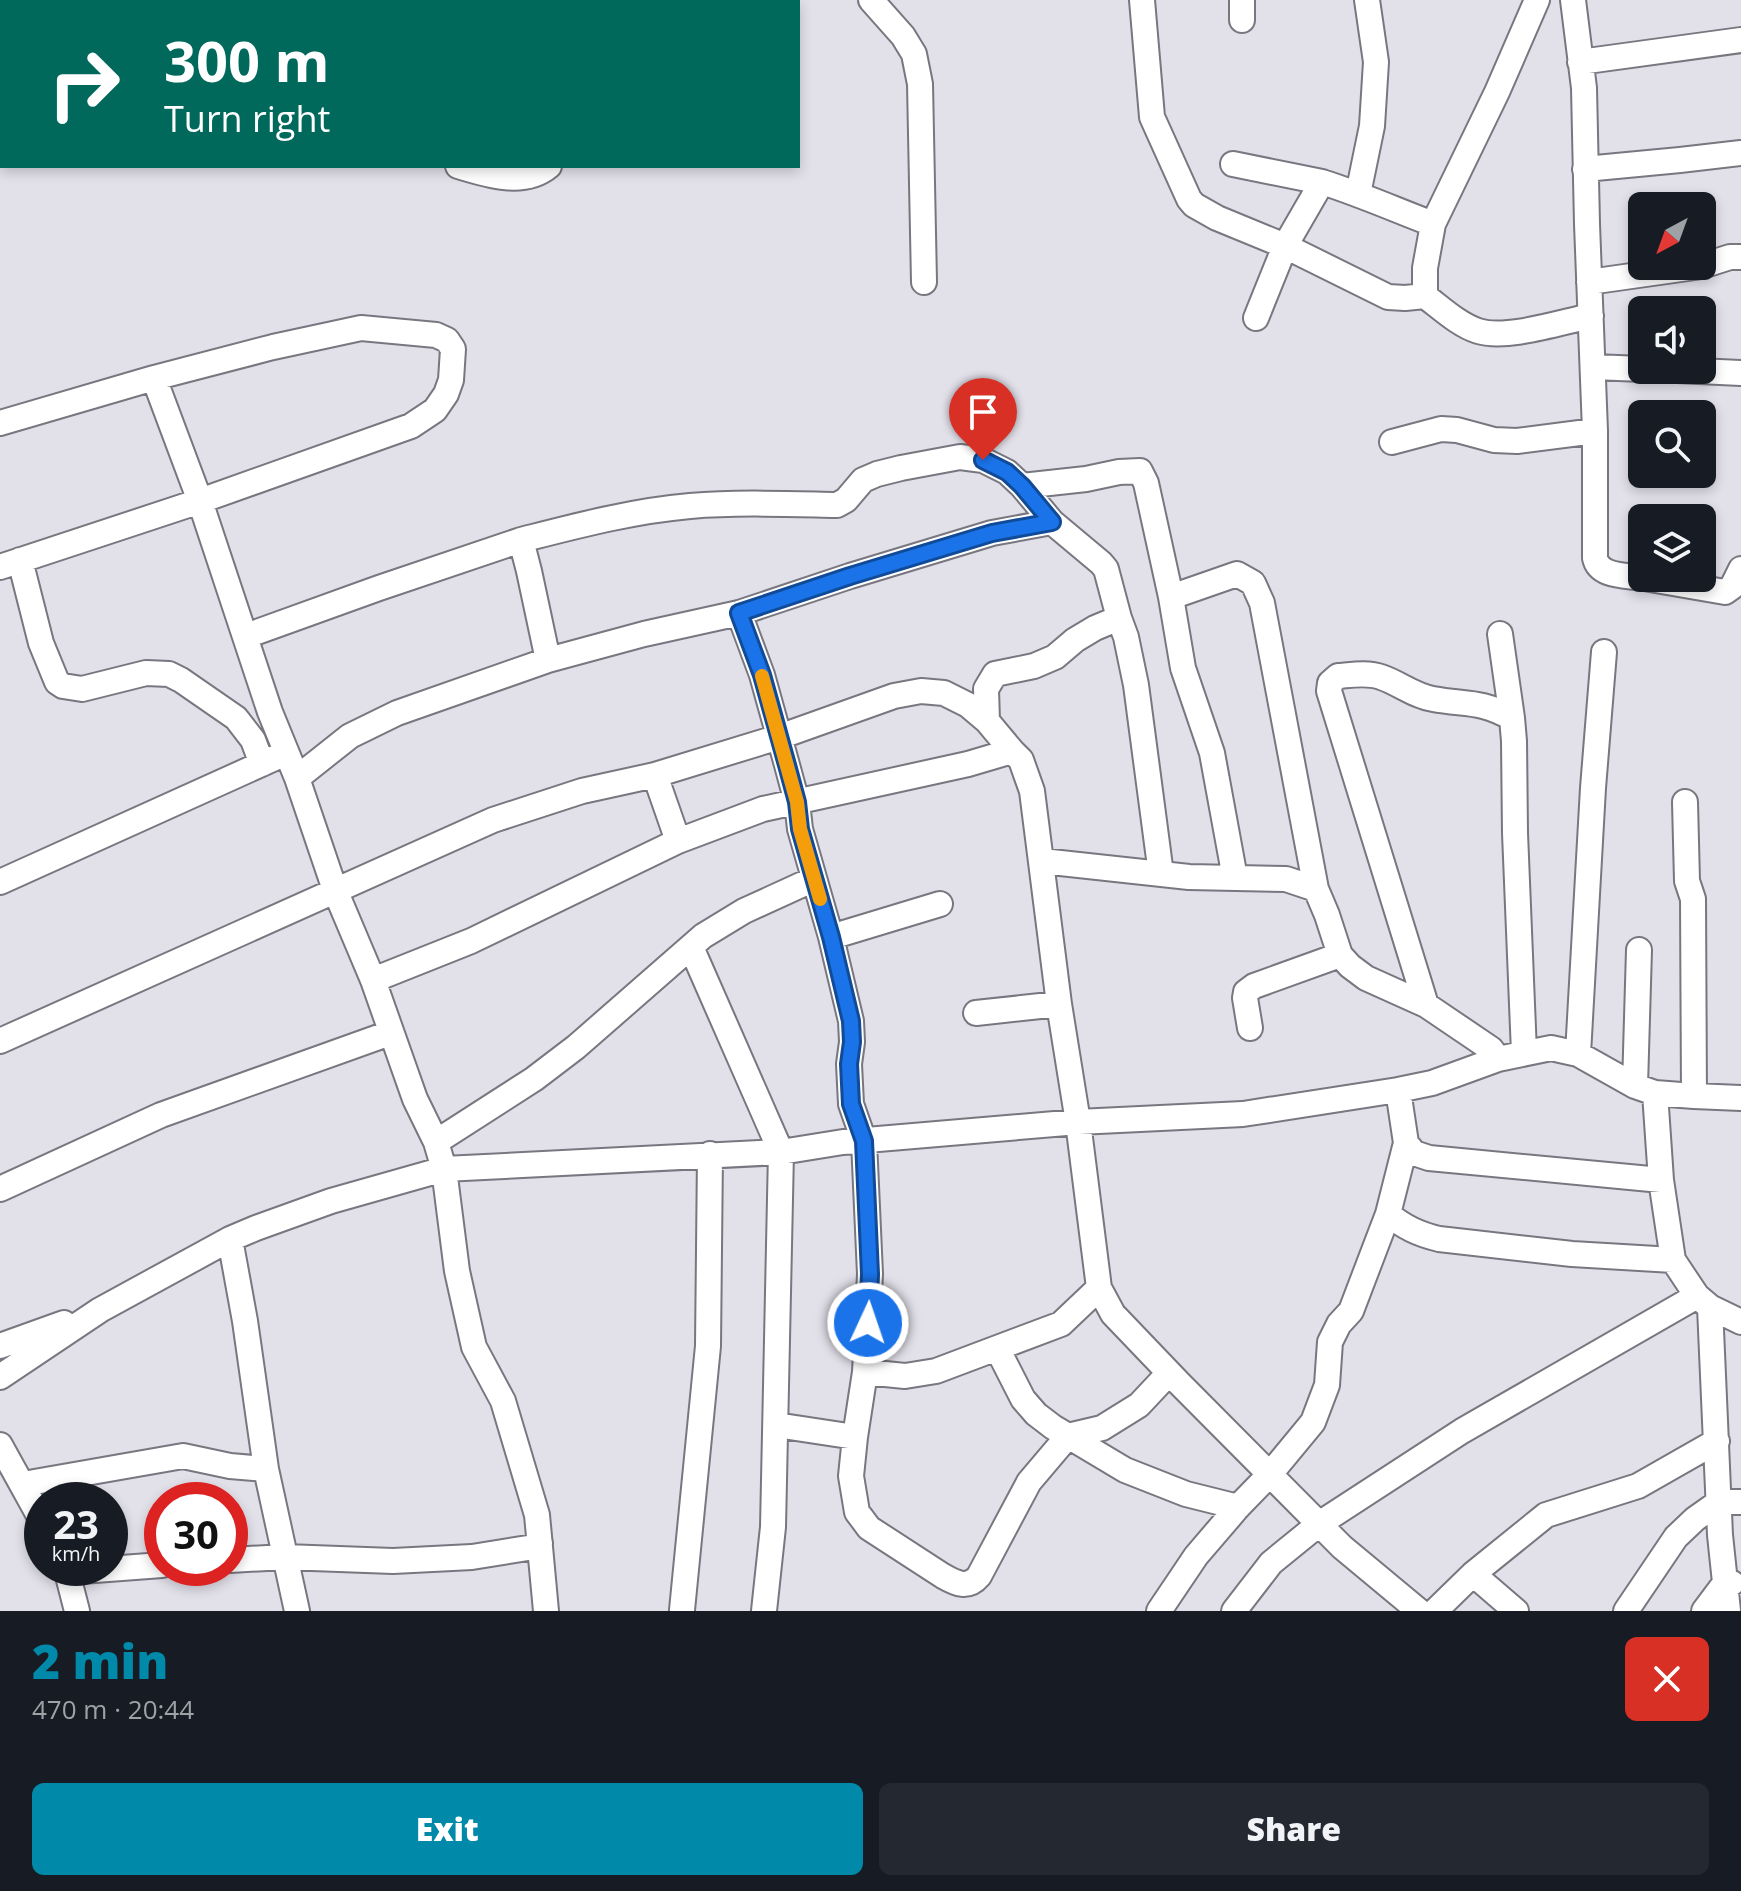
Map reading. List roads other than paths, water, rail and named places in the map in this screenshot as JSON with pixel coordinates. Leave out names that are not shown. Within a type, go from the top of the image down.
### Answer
[{"type":"street","points":[[871,0],[903,36],[914,54],[920,84],[924,282]]},
{"type":"street","points":[[1142,0],[1152,117],[1194,205],[1388,297],[1425,296],[1459,322],[1478,331],[1502,334],[1591,316]]},
{"type":"street","points":[[1358,194],[1372,126],[1376,62],[1367,0]]},
{"type":"street","points":[[1425,296],[1425,268],[1433,224],[1497,92],[1537,0]]},
{"type":"street","points":[[1573,0],[1584,88],[1594,367],[1595,558],[1597,566],[1603,571],[1628,575]]},
{"type":"street","points":[[1580,62],[1741,40]]},
{"type":"street","points":[[1585,169],[1741,153]]},
{"type":"street","points":[[1233,164],[1322,182],[1433,224]]},
{"type":"street","points":[[465,168],[495,176],[521,178],[546,168]]},
{"type":"street","points":[[1256,318],[1285,246],[1322,182]]},
{"type":"street","points":[[1716,262],[1741,257]]},
{"type":"street","points":[[1589,282],[1628,276]]},
{"type":"street","points":[[0,423],[154,378],[361,328],[436,335],[447,340],[453,349],[451,380],[446,394],[435,410],[411,426],[200,501],[10,563],[57,682],[82,689],[146,673],[169,674],[236,718],[253,740],[262,764]]},
{"type":"street","points":[[1594,367],[1628,368]]},
{"type":"street","points":[[1716,372],[1741,373]]},
{"type":"street","points":[[154,378],[335,890],[373,980],[415,1099],[436,1142],[444,1169],[457,1271],[474,1347],[503,1401],[537,1515],[546,1611]]},
{"type":"street","points":[[1392,442],[1441,429],[1494,440],[1517,441],[1595,431]]},
{"type":"street","points":[[246,636],[521,540],[628,514],[689,506],[753,503],[837,505],[846,500],[863,480],[877,474],[960,457],[983,460],[1007,472],[1052,522],[1094,555],[1106,569],[1136,685],[1161,874]]},
{"type":"street","points":[[1022,486],[1140,471],[1146,483],[1171,597],[1183,668],[1212,753],[1235,878]]},
{"type":"street","points":[[297,778],[350,736],[397,713],[548,660],[739,613],[992,533],[1052,522]]},
{"type":"street","points":[[521,540],[548,660]]},
{"type":"street","points":[[1716,590],[1725,592],[1732,587],[1741,569]]},
{"type":"street","points":[[1171,597],[1237,574],[1253,583],[1262,603],[1316,889],[1340,955],[1366,978],[1426,1005],[1491,1049],[1498,1059]]},
{"type":"street","points":[[739,613],[762,675],[797,802],[800,829],[851,1021],[851,1104],[864,1141],[870,1274],[865,1372],[851,1476],[861,1520],[943,1576],[956,1583],[967,1585],[974,1582],[1029,1482],[1068,1436],[1102,1428],[1139,1405],[1169,1373]]},
{"type":"street","points":[[987,721],[986,689],[995,674],[1034,666],[1055,657],[1075,640],[1119,618]]},
{"type":"street","points":[[1500,634],[1514,741],[1524,1053]]},
{"type":"street","points":[[1578,1054],[1604,652]]},
{"type":"street","points":[[1426,1005],[1329,691],[1330,683],[1338,676],[1379,675],[1432,699],[1493,707],[1512,718]]},
{"type":"street","points":[[0,1041],[493,820],[582,791],[655,775],[779,737],[876,702],[921,691],[944,693],[968,705],[987,721],[1021,760],[1032,791],[1099,1288],[1113,1314],[1169,1373],[1342,1547],[1419,1611]]},
{"type":"street","points":[[373,980],[471,941],[678,841],[763,809],[968,764],[1012,751]]},
{"type":"street","points":[[0,882],[286,752]]},
{"type":"street","points":[[655,775],[678,841]]},
{"type":"street","points":[[1685,802],[1687,881],[1693,899],[1694,1096]]},
{"type":"street","points":[[1042,861],[1189,877],[1286,879],[1316,889]]},
{"type":"street","points":[[436,1142],[534,1079],[576,1047],[703,936],[744,911],[814,879]]},
{"type":"street","points":[[831,937],[940,904]]},
{"type":"street","points":[[691,947],[781,1152],[773,1527],[764,1611]]},
{"type":"street","points":[[1639,950],[1645,1089],[1673,1260],[1704,1302],[1741,1322]]},
{"type":"street","points":[[1250,1028],[1246,992],[1254,986],[1340,955]]},
{"type":"street","points":[[976,1013],[1059,1004]]},
{"type":"street","points":[[0,1189],[161,1115],[390,1033]]},
{"type":"street","points":[[0,1377],[100,1310],[230,1239],[331,1201],[444,1169],[781,1152],[864,1141],[1078,1122],[1243,1114],[1432,1083],[1498,1059],[1551,1048],[1578,1054],[1645,1089],[1741,1098]]},
{"type":"street","points":[[1159,1611],[1196,1556],[1313,1422],[1327,1385],[1330,1342],[1339,1324],[1351,1311],[1388,1214],[1406,1143],[1398,1090]]},
{"type":"street","points":[[1406,1143],[1414,1153],[1429,1158],[1661,1180]]},
{"type":"street","points":[[682,1610],[708,1346],[710,1154]]},
{"type":"street","points":[[1388,1214],[1419,1235],[1439,1239],[1572,1254],[1673,1260]]},
{"type":"street","points":[[230,1239],[266,1469],[297,1611]]},
{"type":"street","points":[[865,1372],[905,1376],[936,1371],[1061,1324],[1099,1288]]},
{"type":"street","points":[[1704,1302],[1717,1441],[1730,1502],[1720,1535],[1733,1583],[1728,1611]]},
{"type":"street","points":[[1234,1611],[1271,1563],[1319,1524],[1462,1431],[1704,1302]]},
{"type":"street","points":[[0,1346],[100,1310]]},
{"type":"street","points":[[997,1348],[1028,1406],[1068,1436],[1125,1470],[1186,1494],[1238,1507]]},
{"type":"street","points":[[776,1425],[855,1437]]},
{"type":"street","points":[[1435,1611],[1473,1574],[1546,1515],[1638,1486],[1717,1441]]},
{"type":"street","points":[[0,1445],[23,1484],[183,1456],[230,1466],[266,1469]]},
{"type":"street","points":[[1626,1611],[1676,1537],[1695,1519],[1730,1502]]},
{"type":"street","points":[[248,1559],[285,1557],[393,1561],[472,1557],[534,1547],[540,1543]]},
{"type":"street","points":[[1473,1574],[1516,1611]]},
{"type":"street","points":[[1704,1611],[1733,1583]]},
{"type":"street","points":[[71,1586],[77,1611]]}]
